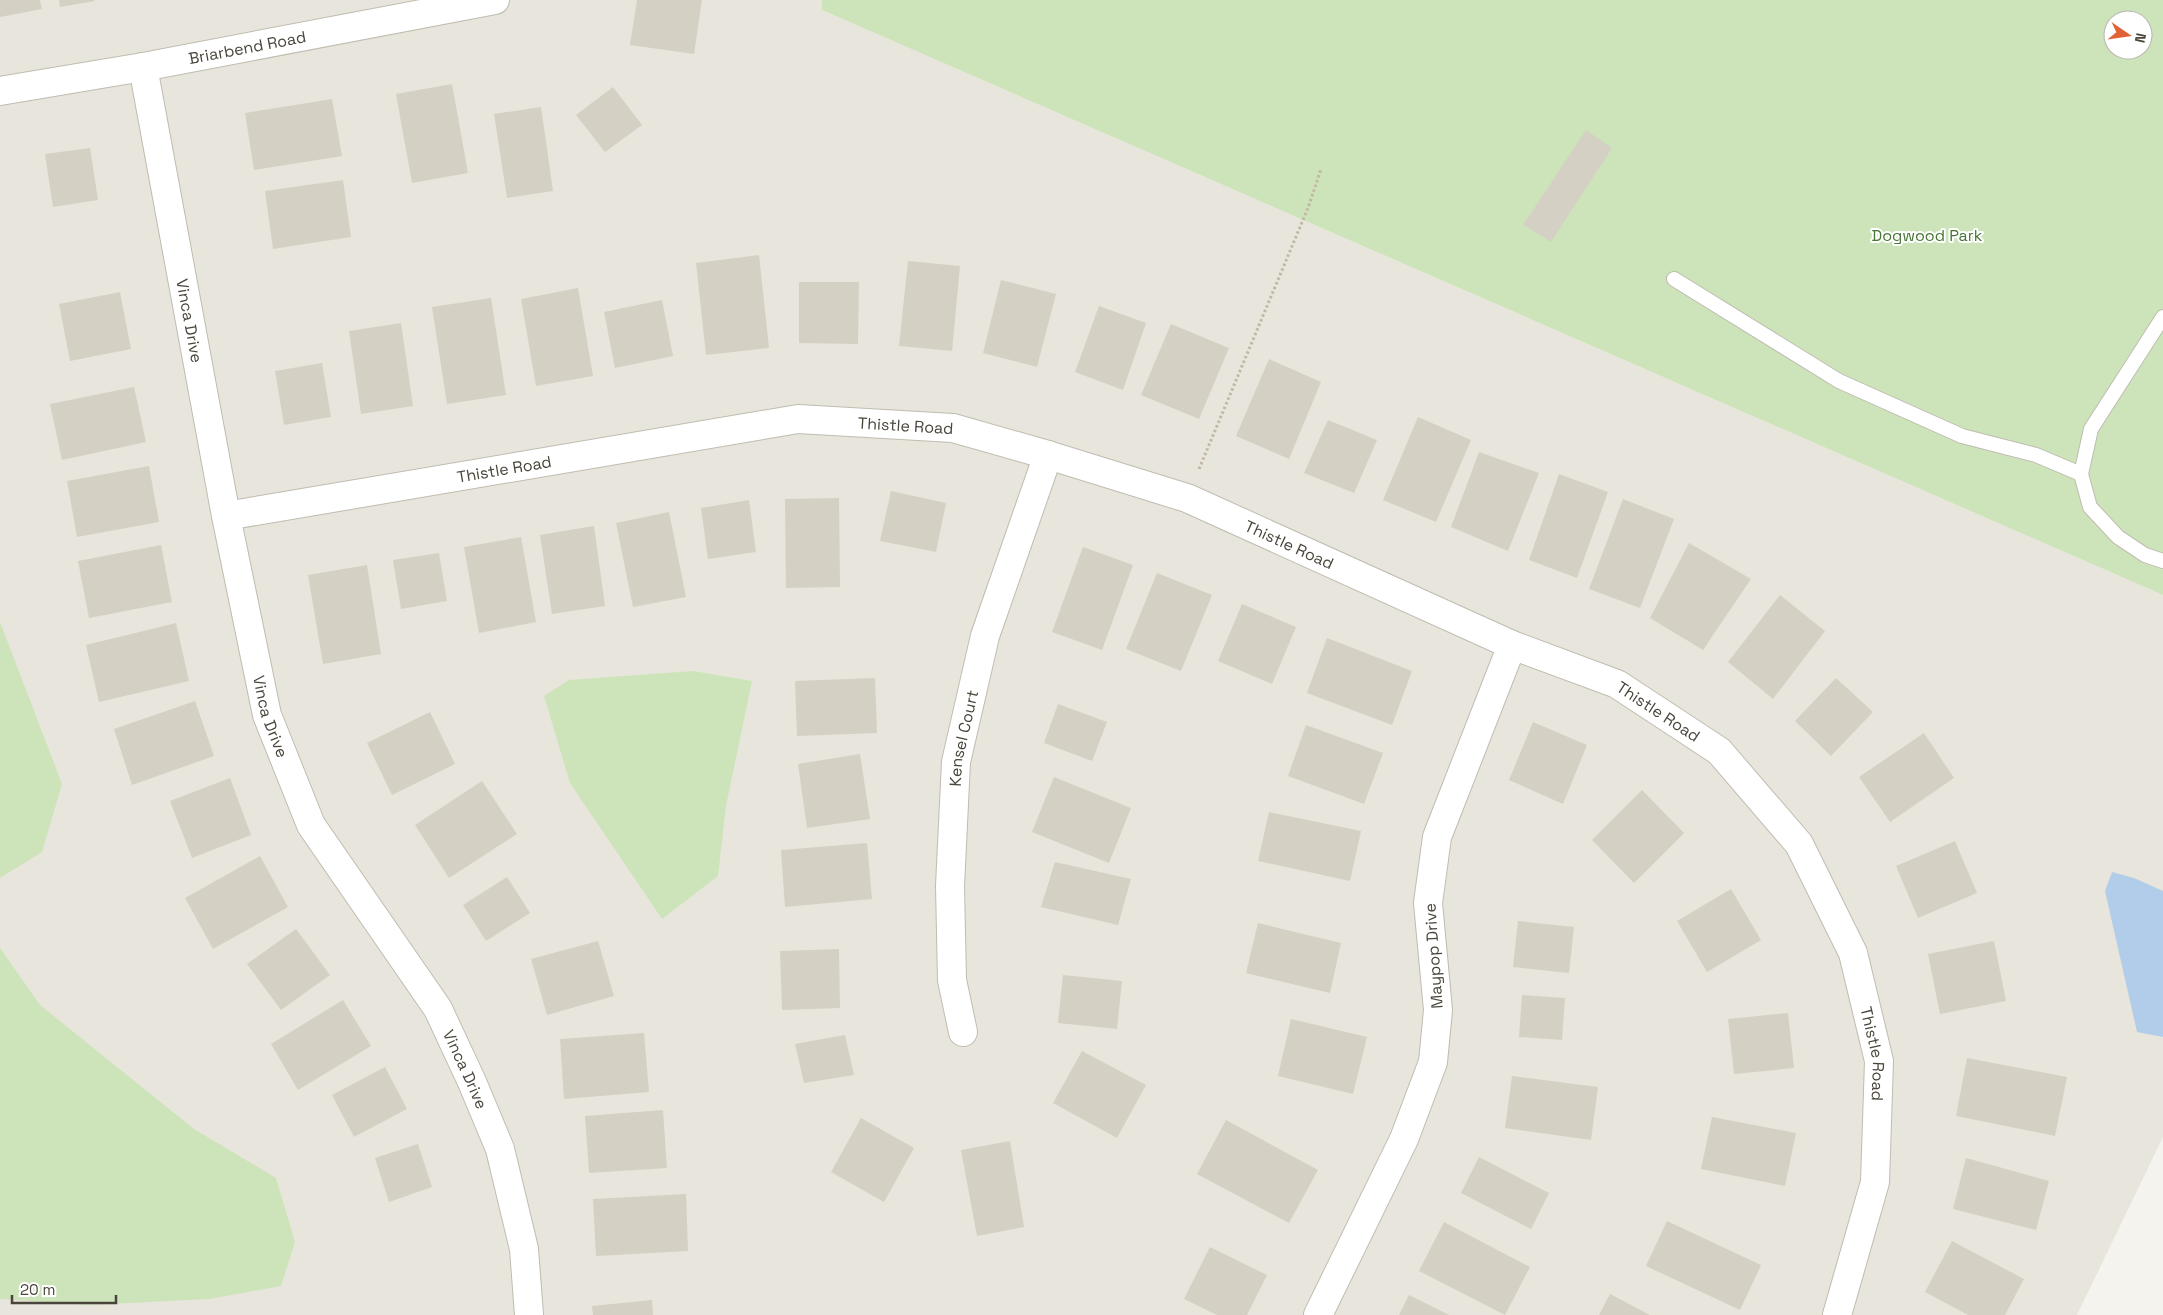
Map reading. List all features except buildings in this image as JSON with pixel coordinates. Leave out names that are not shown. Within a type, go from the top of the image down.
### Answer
[{"type":"street","name":"Briarbend Road","points":[[0,91],[143,67],[495,0]]},
{"type":"street","name":"Vinca Drive","points":[[143,67],[226,516],[267,714],[311,825],[438,1009],[472,1082],[502,1158],[524,1249],[529,1315]]},
{"type":"street","name":"Thistle Road","points":[[226,516],[798,419],[952,428],[1048,455],[1187,498],[1512,645],[1617,684],[1720,751],[1799,844],[1853,953],[1879,1061],[1874,1182],[1837,1315]]},
{"type":"street","name":"Kensel Court","points":[[962,1032],[952,980],[950,886],[956,762],[985,636],[1048,455]]},
{"type":"street","name":"Maypop Drive","points":[[1318,1315],[1404,1139],[1432,1062],[1438,1010],[1428,903],[1438,837],[1512,645]]},
{"type":"lane","points":[[1674,279],[1839,381],[1962,436],[2036,455],[2081,474]]},
{"type":"lane","points":[[2163,317],[2091,429],[2081,474],[2090,507],[2118,537],[2145,555],[2163,561]]},
{"type":"path","points":[[1187,498],[1308,208],[1321,168]]},
{"type":"shaded area","points":[[0,0],[822,0],[822,10],[2163,595],[2163,1137],[2077,1315],[0,1315]]},
{"type":"green space","name":"Dogwood Park","points":[[822,0],[2163,0],[2163,595],[822,10]]},
{"type":"green space","points":[[0,622],[62,784],[42,852],[0,878]]},
{"type":"green space","points":[[693,671],[752,681],[726,806],[718,876],[662,919],[570,783],[544,696],[569,680]]},
{"type":"green space","points":[[0,948],[40,1005],[194,1129],[276,1178],[295,1242],[281,1286],[209,1299],[90,1305],[0,1299]]},
{"type":"water","points":[[2112,872],[2134,878],[2163,891],[2163,1037],[2137,1032],[2105,891]]}]
